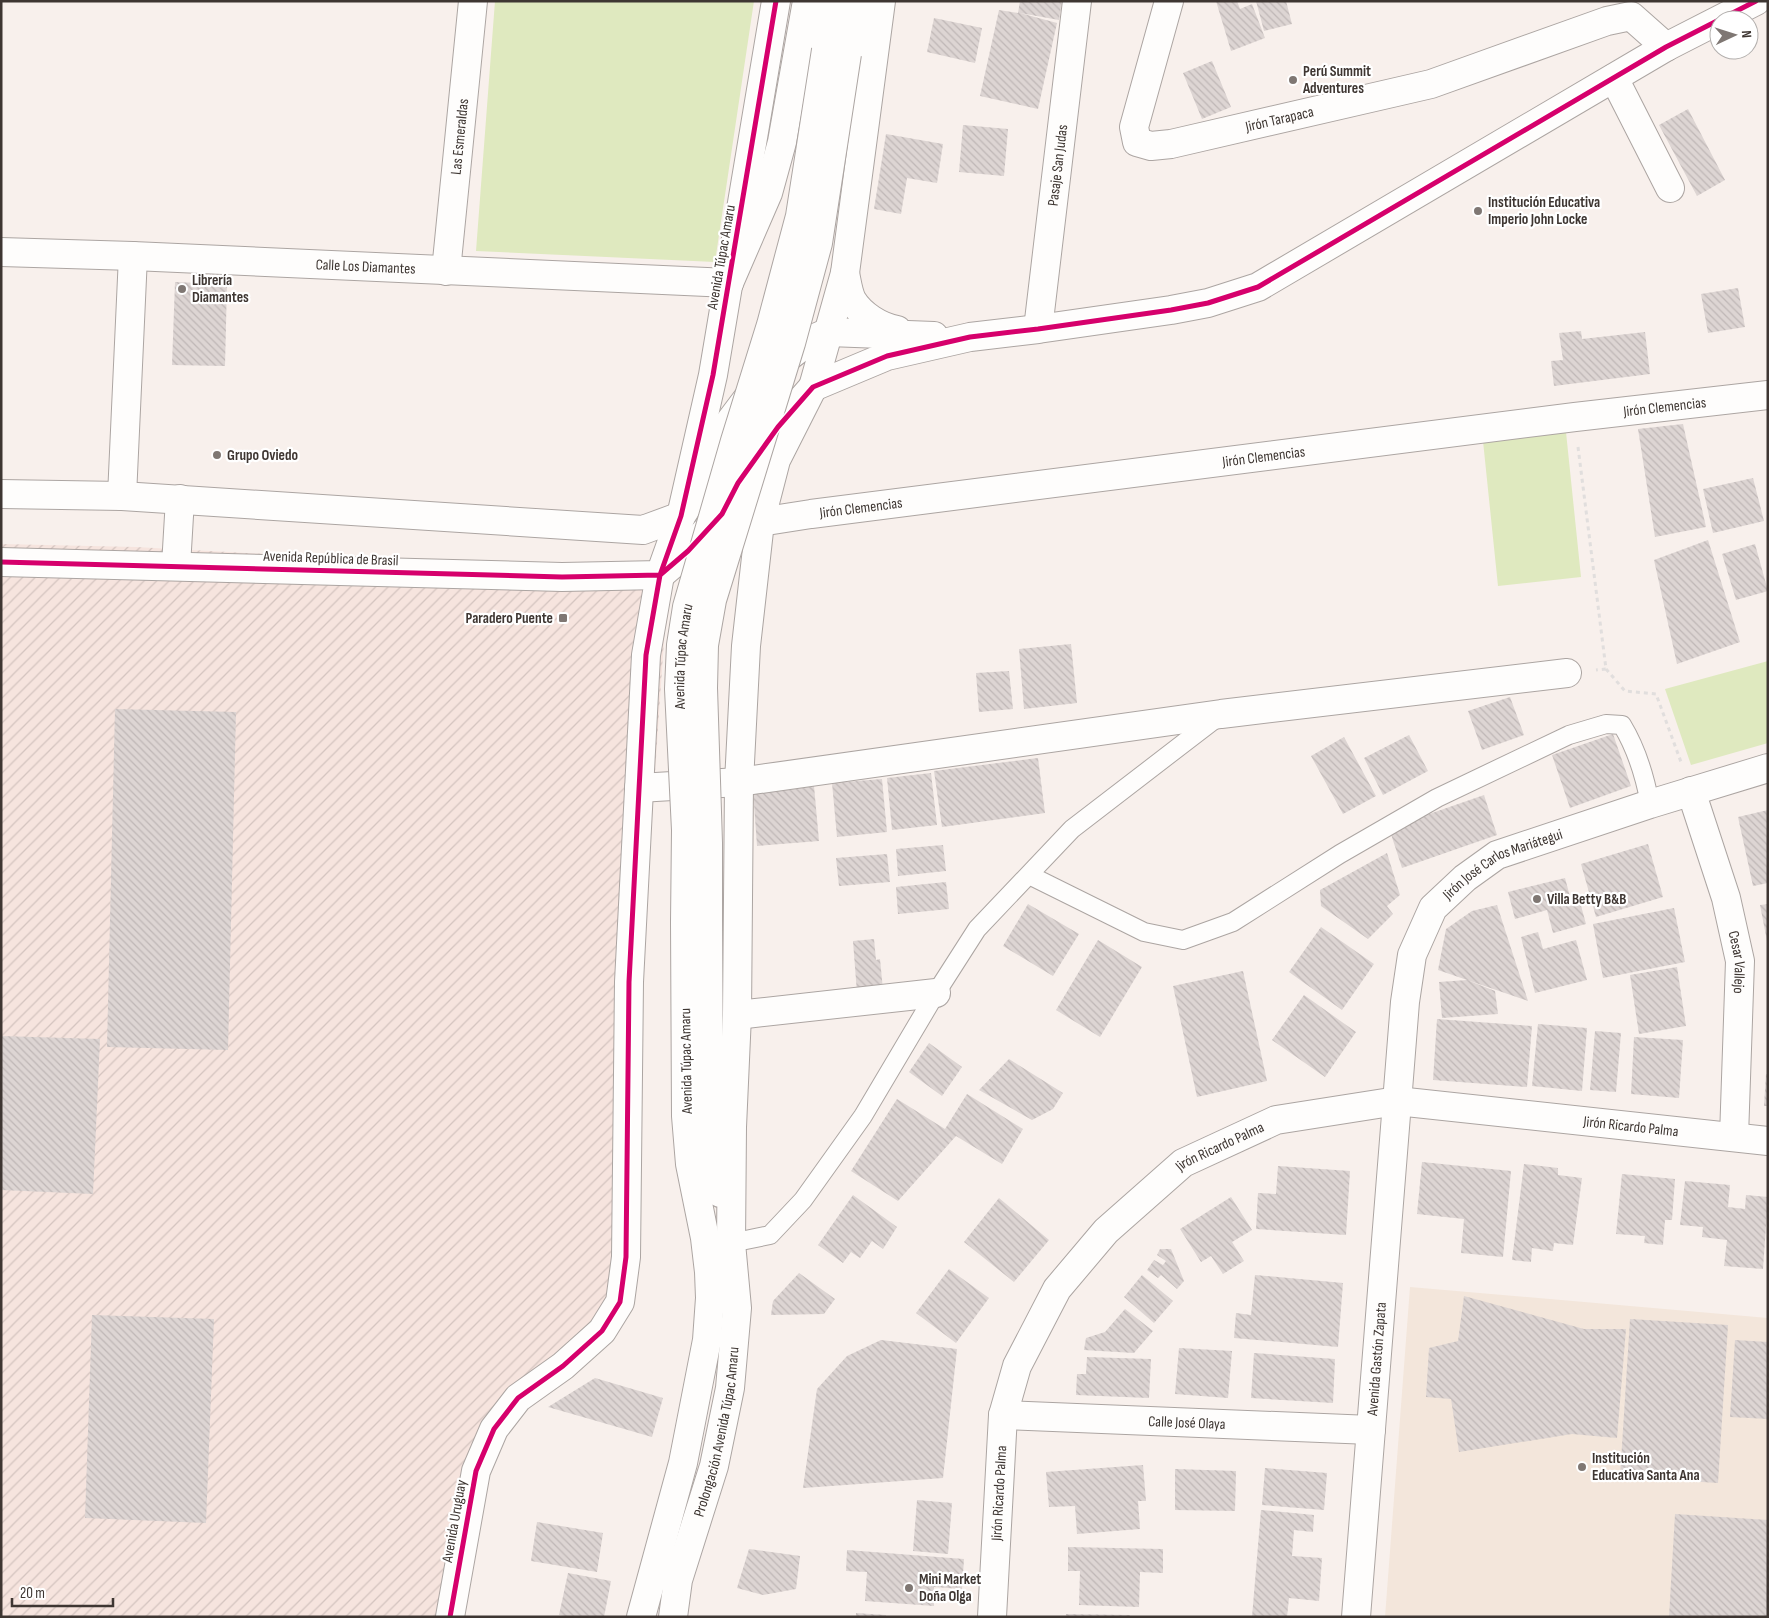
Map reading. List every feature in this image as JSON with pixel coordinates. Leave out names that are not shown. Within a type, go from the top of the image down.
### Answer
[{"type":"street","name":"Las Esmeraldas","points":[[446,271],[473,1]]},
{"type":"street","name":"Avenida Túpac Amaru","points":[[681,516],[713,375],[776,1]]},
{"type":"street","points":[[729,283],[768,193],[782,142],[807,1]]},
{"type":"street","points":[[696,920],[708,843],[703,688],[704,646],[712,600],[791,343],[818,242],[836,52],[834,1]]},
{"type":"street","points":[[836,52],[856,1]]},
{"type":"street","points":[[732,1244],[732,1127],[737,1015],[739,782],[746,646],[760,522],[776,460],[813,387],[845,273],[881,1]]},
{"type":"street","name":"Pasaje San Judas","points":[[1038,329],[1077,1]]},
{"type":"street","name":"Jirón Tarapaca","points":[[1169,1],[1134,126],[1137,142],[1151,146],[1171,144],[1431,84],[1607,21],[1631,16],[1666,47]]},
{"type":"street","points":[[660,574],[688,551],[722,514],[743,475],[778,426],[813,387],[887,356],[970,337],[1038,329],[1208,302],[1258,287],[1666,47],[1756,1]]},
{"type":"street","points":[[1763,1],[1768,10]]},
{"type":"street","points":[[1614,78],[1670,188]]},
{"type":"street","name":"Calle Los Diamantes","points":[[1,252],[134,256],[729,283]]},
{"type":"street","points":[[122,496],[134,256]]},
{"type":"street","points":[[845,273],[852,300],[864,313],[891,329],[918,335]]},
{"type":"street","points":[[1,494],[180,499],[643,530],[681,516],[694,496],[716,440],[757,386],[778,364],[810,340],[829,332],[970,337]]},
{"type":"street","name":"Jirón Clemencias","points":[[760,522],[821,512],[1575,417],[1768,395]]},
{"type":"street","points":[[176,566],[180,499]]},
{"type":"street","name":"Avenida Uruguay","points":[[450,1617],[476,1471],[494,1429],[518,1398],[563,1366],[602,1331],[620,1302],[626,1257],[629,982],[646,654],[660,574],[681,516]]},
{"type":"street","name":"Avenida República de Brasil","points":[[1,562],[562,577],[660,574]]},
{"type":"street","points":[[639,788],[739,782],[1221,714],[1567,673]]},
{"type":"street","name":"Jirón José Carlos Mariátegui","points":[[1397,1101],[1405,1002],[1412,954],[1433,908],[1465,878],[1497,855],[1650,804],[1687,780],[1768,768]]},
{"type":"street","name":"Cesar Vallejo","points":[[1687,780],[1726,898],[1740,961],[1734,1138]]},
{"type":"street","name":"Avenida Túpac Amaru","points":[[696,920],[711,1142],[721,1202],[732,1244]]},
{"type":"street","name":"Avenida Túpac Amaru","points":[[696,920],[686,1116],[690,1164],[706,1246],[710,1298]]},
{"type":"street","points":[[737,1015],[936,993]]},
{"type":"street","name":"Jirón Ricardo Palma","points":[[992,1617],[1003,1415],[1017,1366],[1057,1289],[1106,1230],[1183,1163],[1276,1120],[1397,1101],[1768,1141]]},
{"type":"street","name":"Avenida Gastón Zapata","points":[[1356,1617],[1397,1101]]},
{"type":"street","name":"Prolongación Avenida Túpac Amaru","points":[[673,1617],[678,1580],[714,1466],[730,1388],[736,1308],[732,1244]]},
{"type":"street","name":"Prolongación Avenida Túpac Amaru","points":[[641,1617],[682,1464],[707,1340],[710,1298]]},
{"type":"street","name":"Calle José Olaya","points":[[1003,1415],[1371,1430]]},
{"type":"lane","points":[[732,1244],[770,1235],[803,1200],[863,1116],[936,993],[977,929],[1072,829],[1221,714]]},
{"type":"lane","points":[[1029,875],[1144,932],[1183,940],[1233,922],[1340,854],[1437,798],[1569,735],[1606,724],[1622,725],[1630,738],[1648,790],[1650,804]]},
{"type":"path","points":[[1575,417],[1606,669],[1625,691],[1656,694],[1687,780]]},
{"type":"path","points":[[1567,673],[1606,669]]},
{"type":"shaded area","points":[[1,544],[136,547],[657,575],[666,612],[622,1254],[589,1347],[530,1393],[488,1457],[456,1617],[1,1617]]},
{"type":"shaded area","name":"Institución Educativa Santa Ana","points":[[1410,1287],[1768,1318],[1768,1617],[1385,1617]]},
{"type":"green space","points":[[495,1],[754,1],[715,262],[476,251]]},
{"type":"green space","points":[[1566,432],[1581,577],[1498,586],[1483,441]]},
{"type":"green space","points":[[1768,661],[1768,743],[1691,765],[1665,689]]},
{"type":"building","points":[[1020,1],[1062,1],[1059,20],[1020,13],[1057,23],[1038,109],[980,96],[999,10],[1018,13]]},
{"type":"building","points":[[1216,1],[1237,1],[1240,9],[1252,4],[1265,38],[1231,51]]},
{"type":"building","points":[[1256,1],[1286,1],[1292,24],[1264,31]]},
{"type":"building","points":[[934,18],[982,28],[975,63],[927,52]]},
{"type":"building","points":[[1212,61],[1231,107],[1202,119],[1183,73]]},
{"type":"building","points":[[1688,109],[1725,180],[1697,196],[1659,125]]},
{"type":"building","points":[[963,125],[1008,129],[1004,176],[959,172]]},
{"type":"building","points":[[886,134],[943,144],[937,183],[907,178],[901,214],[874,209]]},
{"type":"building","points":[[175,282],[227,284],[225,366],[172,365]]},
{"type":"building","points":[[1738,288],[1745,327],[1708,333],[1701,294]]},
{"type":"building","points":[[1581,331],[1582,339],[1645,332],[1650,374],[1554,386],[1551,361],[1563,360],[1559,333]]},
{"type":"building","points":[[1683,424],[1706,527],[1655,537],[1638,429]]},
{"type":"building","points":[[1753,478],[1764,521],[1713,533],[1703,489]]},
{"type":"building","points":[[1708,540],[1740,642],[1677,664],[1654,560]]},
{"type":"building","points":[[1755,544],[1768,591],[1736,600],[1722,554]]},
{"type":"building","points":[[1071,644],[1077,703],[1024,709],[1019,649]]},
{"type":"building","points":[[1009,671],[1013,709],[979,712],[976,673]]},
{"type":"building","points":[[1510,697],[1524,735],[1482,750],[1468,711]]},
{"type":"building","points":[[115,709],[236,712],[228,1050],[107,1047]]},
{"type":"building","points":[[1613,734],[1631,786],[1570,808],[1552,755]]},
{"type":"building","points":[[1409,735],[1428,771],[1383,795],[1364,758]]},
{"type":"building","points":[[1344,737],[1376,796],[1343,814],[1311,756]]},
{"type":"building","points":[[1038,758],[1045,813],[942,827],[934,771]]},
{"type":"building","points":[[931,773],[937,825],[892,830],[887,778]]},
{"type":"building","points":[[882,779],[887,832],[837,837],[832,783]]},
{"type":"building","points":[[814,786],[819,841],[757,846],[753,790]]},
{"type":"building","points":[[1484,795],[1497,835],[1402,868],[1389,828]]},
{"type":"building","points":[[1768,810],[1768,883],[1753,886],[1738,817]]},
{"type":"building","points":[[1648,844],[1663,897],[1596,917],[1581,864]]},
{"type":"building","points":[[943,845],[946,871],[898,876],[896,849]]},
{"type":"building","points":[[1387,853],[1400,895],[1387,906],[1393,914],[1368,939],[1321,906],[1320,890]]},
{"type":"building","points":[[887,854],[890,882],[839,886],[836,858]]},
{"type":"building","points":[[1565,878],[1572,904],[1580,902],[1586,924],[1553,933],[1547,910],[1515,919],[1508,892]]},
{"type":"building","points":[[946,882],[949,909],[898,914],[896,887]]},
{"type":"building","points":[[1028,904],[1079,934],[1053,976],[1003,946]]},
{"type":"building","points":[[1768,904],[1768,941],[1767,941],[1760,905]]},
{"type":"building","points":[[1497,905],[1528,1001],[1438,970],[1446,929],[1472,911]]},
{"type":"building","points":[[1674,908],[1685,962],[1603,978],[1593,924]]},
{"type":"building","points":[[1321,927],[1374,964],[1342,1010],[1289,972]]},
{"type":"building","points":[[1538,932],[1543,949],[1576,940],[1587,980],[1535,993],[1521,937]]},
{"type":"building","points":[[874,939],[876,960],[880,959],[883,990],[857,993],[853,941]]},
{"type":"building","points":[[1098,940],[1142,967],[1100,1037],[1056,1010]]},
{"type":"building","points":[[1677,967],[1686,1026],[1639,1034],[1630,975]]},
{"type":"building","points":[[1243,971],[1267,1081],[1197,1097],[1173,986]]},
{"type":"building","points":[[1467,980],[1495,991],[1498,1014],[1442,1018],[1439,982]]},
{"type":"building","points":[[1304,995],[1356,1032],[1325,1077],[1272,1040]]},
{"type":"building","points":[[1437,1019],[1532,1026],[1527,1087],[1433,1080]]},
{"type":"building","points":[[1538,1024],[1587,1028],[1582,1091],[1532,1086]]},
{"type":"building","points":[[1595,1031],[1621,1033],[1616,1092],[1590,1090]]},
{"type":"building","points":[[1,1036],[100,1039],[93,1194],[1,1190]]},
{"type":"building","points":[[1634,1037],[1683,1040],[1679,1098],[1631,1094]]},
{"type":"building","points":[[929,1043],[962,1067],[942,1096],[909,1072]]},
{"type":"building","points":[[1009,1059],[1063,1093],[1053,1109],[1032,1120],[979,1090]]},
{"type":"building","points":[[1766,1074],[1768,1074],[1768,1106],[1764,1106]]},
{"type":"building","points":[[967,1094],[1023,1129],[1002,1164],[956,1136],[898,1201],[851,1171],[897,1099],[945,1129]]},
{"type":"building","points":[[1422,1162],[1511,1171],[1503,1257],[1461,1253],[1464,1219],[1417,1214]]},
{"type":"building","points":[[1524,1164],[1558,1168],[1558,1175],[1582,1178],[1573,1245],[1554,1243],[1553,1251],[1532,1248],[1531,1262],[1512,1260]]},
{"type":"building","points":[[1278,1166],[1350,1171],[1346,1235],[1256,1229],[1258,1193],[1276,1194]]},
{"type":"building","points":[[1622,1174],[1675,1179],[1672,1220],[1665,1220],[1663,1245],[1644,1243],[1645,1236],[1616,1234]]},
{"type":"building","points":[[1685,1181],[1730,1185],[1728,1207],[1745,1209],[1746,1195],[1768,1197],[1763,1269],[1724,1266],[1727,1240],[1702,1237],[1703,1227],[1680,1225]]},
{"type":"building","points":[[853,1195],[897,1227],[883,1249],[872,1241],[860,1258],[851,1252],[843,1263],[818,1245]]},
{"type":"building","points":[[1231,1197],[1252,1230],[1232,1242],[1244,1261],[1223,1274],[1211,1256],[1201,1262],[1180,1229]]},
{"type":"building","points":[[999,1198],[1049,1240],[1014,1282],[964,1242]]},
{"type":"building","points":[[1160,1249],[1171,1249],[1184,1281],[1177,1289],[1161,1275],[1158,1278],[1147,1270],[1154,1260],[1163,1265],[1166,1261],[1157,1255]]},
{"type":"building","points":[[949,1269],[989,1298],[956,1343],[916,1313]]},
{"type":"building","points":[[799,1273],[835,1299],[824,1314],[771,1315],[773,1301]]},
{"type":"building","points":[[1142,1275],[1173,1301],[1154,1323],[1124,1297]]},
{"type":"building","points":[[1255,1275],[1343,1283],[1338,1347],[1234,1338],[1236,1313],[1251,1315]]},
{"type":"building","points":[[1464,1296],[1584,1329],[1626,1329],[1617,1438],[1572,1434],[1459,1452],[1451,1399],[1426,1397],[1429,1348],[1458,1341]]},
{"type":"building","points":[[1125,1309],[1153,1331],[1134,1353],[1084,1350],[1086,1338],[1105,1332]]},
{"type":"building","points":[[92,1315],[214,1319],[206,1523],[85,1518]]},
{"type":"building","points":[[1630,1319],[1728,1325],[1718,1483],[1620,1477]]},
{"type":"building","points":[[881,1340],[957,1349],[943,1478],[803,1488],[817,1389],[847,1356]]},
{"type":"building","points":[[1735,1340],[1768,1342],[1768,1419],[1730,1417]]},
{"type":"building","points":[[1179,1348],[1232,1351],[1228,1398],[1175,1394]]},
{"type":"building","points":[[1254,1353],[1335,1359],[1333,1403],[1251,1398]]},
{"type":"building","points":[[1087,1357],[1151,1359],[1149,1398],[1076,1395],[1077,1374],[1086,1374]]},
{"type":"building","points":[[595,1378],[663,1398],[652,1437],[548,1407]]},
{"type":"building","points":[[1143,1465],[1146,1501],[1138,1501],[1140,1529],[1077,1534],[1075,1506],[1049,1507],[1046,1472]]},
{"type":"building","points":[[1265,1468],[1327,1473],[1324,1510],[1262,1505]]},
{"type":"building","points":[[1175,1469],[1236,1471],[1235,1511],[1175,1510]]},
{"type":"building","points":[[917,1500],[952,1503],[948,1554],[913,1551]]},
{"type":"building","points":[[1261,1510],[1314,1515],[1313,1532],[1294,1530],[1292,1556],[1322,1558],[1319,1601],[1289,1598],[1287,1617],[1252,1617]]},
{"type":"building","points":[[1675,1514],[1768,1520],[1768,1617],[1669,1617]]},
{"type":"building","points":[[537,1522],[603,1533],[597,1572],[531,1561]]},
{"type":"building","points":[[1068,1547],[1163,1549],[1163,1573],[1140,1572],[1139,1607],[1079,1605],[1080,1571],[1068,1571]]},
{"type":"building","points":[[749,1549],[800,1556],[796,1589],[763,1595],[737,1588]]},
{"type":"building","points":[[847,1550],[964,1559],[962,1589],[934,1587],[934,1606],[865,1601],[867,1572],[846,1571]]},
{"type":"building","points":[[568,1573],[611,1581],[604,1617],[569,1617],[559,1615]]},
{"type":"building","points":[[856,1613],[886,1615],[886,1617],[856,1617]]},
{"type":"building","points":[[1066,1614],[1130,1615],[1130,1617],[1066,1617]]},
{"type":"cycle path","points":[[450,1617],[476,1471],[494,1429],[518,1398],[563,1366],[602,1331],[620,1302],[626,1257],[629,982],[646,655],[660,575],[681,516],[713,375],[776,1]]},
{"type":"cycle path","points":[[1,562],[562,577],[660,575],[688,551],[722,514],[738,483],[778,427],[813,387],[887,356],[970,337],[1171,310],[1208,303],[1258,287],[1666,47],[1756,1]]},
{"type":"place","name":"Perú Summit Adventures","points":[[1293,80]]},
{"type":"place","name":"Institución Educativa Imperio John Locke","points":[[1478,211]]},
{"type":"place","name":"Librería Diamantes","points":[[182,289]]},
{"type":"place","name":"Grupo Oviedo","points":[[217,455]]},
{"type":"place","name":"Paradero Puente","points":[[563,618]]},
{"type":"place","name":"Villa Betty B&B","points":[[1537,899]]},
{"type":"place","name":"Institución Educativa Santa Ana","points":[[1582,1467]]},
{"type":"place","name":"Mini Market Doña Olga","points":[[909,1588]]}]
